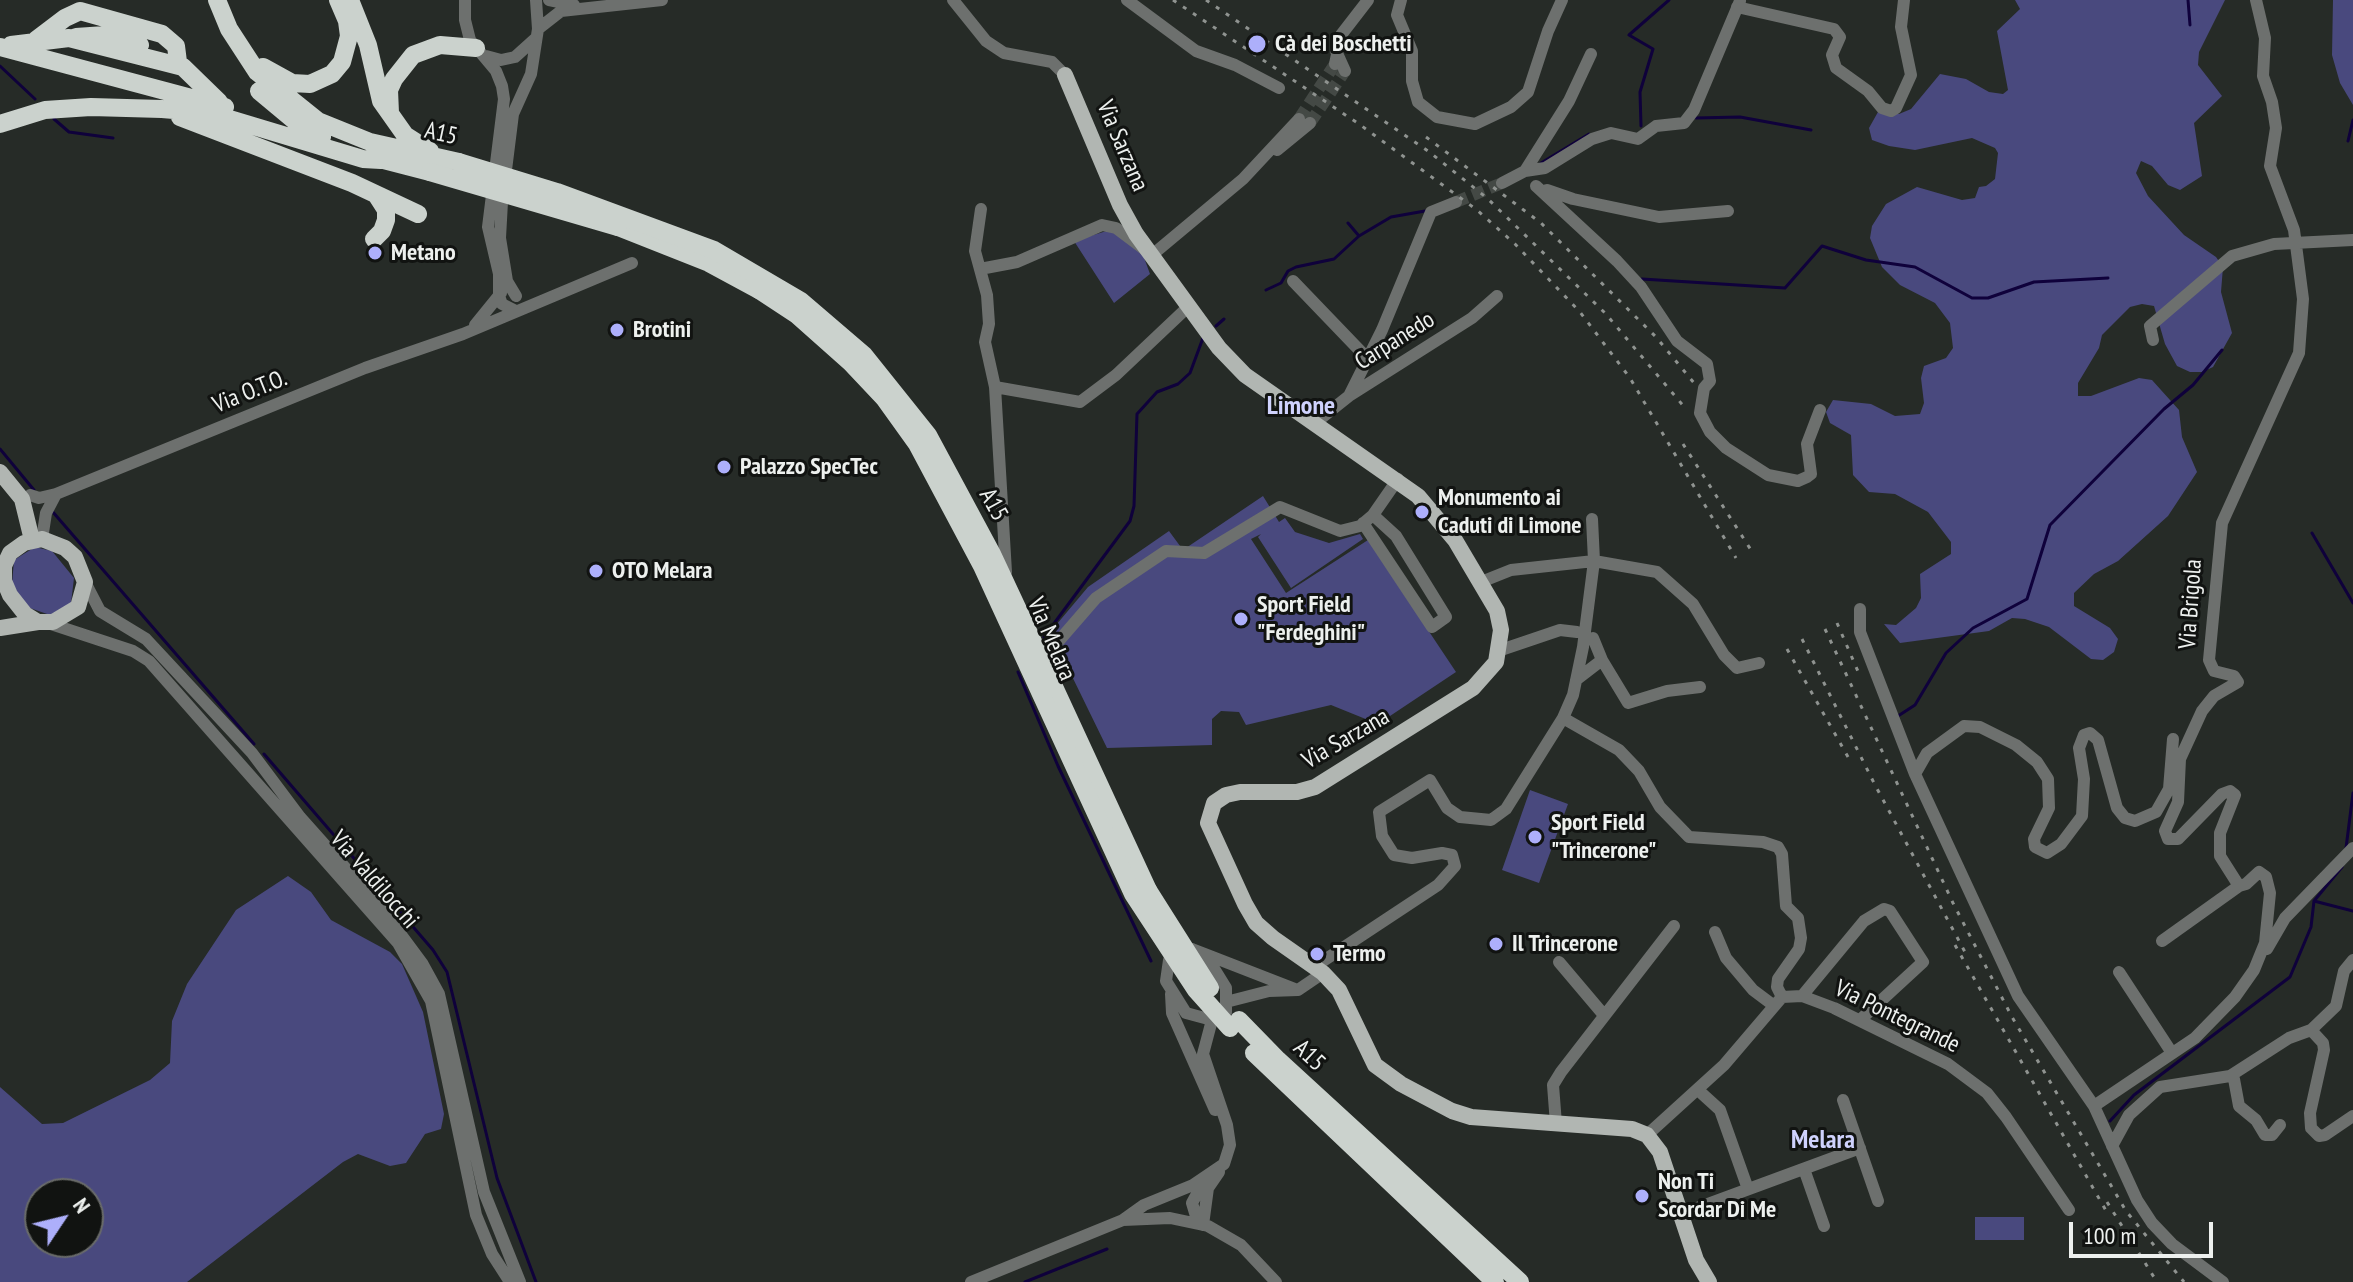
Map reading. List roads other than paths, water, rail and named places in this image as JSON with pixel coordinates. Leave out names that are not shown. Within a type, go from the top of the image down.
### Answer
[{"type":"highway","name":"A15","points":[[206,0],[223,43],[240,69],[276,107],[329,141],[381,160],[459,162],[600,207],[714,250],[801,301],[864,355],[928,435],[992,554],[1148,890],[1234,1024]]},
{"type":"highway","name":"A15","points":[[218,0],[248,61],[270,86],[293,104],[343,133],[430,160],[709,263],[797,315],[851,363],[884,398],[917,444],[982,566],[1133,894],[1196,990],[1234,1024],[1438,1232],[1495,1282]]},
{"type":"highway","points":[[218,0],[241,41],[271,74],[292,83],[310,84],[332,74],[347,50],[347,21],[338,0]]},
{"type":"highway","points":[[350,0],[368,45],[374,83],[390,116],[430,160]]},
{"type":"highway","points":[[34,42],[65,18],[80,11],[162,34],[176,46],[184,68]]},
{"type":"highway","points":[[0,46],[90,33],[144,47],[184,68],[223,106]]},
{"type":"highway","points":[[62,39],[184,68]]},
{"type":"highway","points":[[390,116],[388,102],[395,70],[400,66],[426,48],[440,45],[481,52]]},
{"type":"highway","points":[[0,46],[223,106],[287,135]]},
{"type":"highway","points":[[0,124],[45,110],[138,107],[210,113],[363,159],[381,160]]},
{"type":"highway","points":[[138,107],[176,115],[298,161],[418,214]]},
{"type":"highway","points":[[374,239],[382,231],[386,220],[386,210],[377,196]]},
{"type":"highway","name":"A15","points":[[1273,1065],[1520,1282]]},
{"type":"highway","points":[[1438,1232],[1483,1282]]},
{"type":"main road","name":"Via Sarzana","points":[[1065,75],[1120,205],[1219,348],[1245,375],[1398,479],[1438,518],[1497,611],[1501,630],[1496,662],[1481,683],[1328,781],[1297,792],[1240,792],[1214,803],[1208,823],[1245,904],[1256,923],[1319,970],[1339,990],[1375,1065],[1401,1084],[1452,1111],[1471,1117],[1632,1129],[1647,1135]]},
{"type":"main road","points":[[0,461],[30,495]]},
{"type":"main road","points":[[0,472],[22,499],[37,539]]},
{"type":"main road","points":[[27,515],[8,554],[4,573],[6,589],[20,609],[42,622]]},
{"type":"main road","points":[[0,628],[60,620],[72,613],[84,594],[85,582],[75,557],[65,548],[37,539],[8,554]]},
{"type":"main road","points":[[1647,1135],[1660,1152],[1696,1260],[1709,1282]]},
{"type":"street","points":[[465,0],[467,31],[496,71],[504,99],[488,227],[499,274],[499,296],[502,304],[514,310]]},
{"type":"street","points":[[516,296],[507,281],[500,238],[506,152],[513,114],[531,74],[536,0]]},
{"type":"street","points":[[549,0],[590,7]]},
{"type":"street","points":[[566,0],[590,7]]},
{"type":"street","points":[[481,52],[501,60],[515,57],[561,11],[662,0]]},
{"type":"street","points":[[953,0],[986,41],[1004,53],[1052,62],[1065,75]]},
{"type":"street","points":[[1127,0],[1196,51],[1235,65],[1279,88]]},
{"type":"street","points":[[1339,62],[1350,20],[1368,0]]},
{"type":"street","points":[[1401,0],[1397,15],[1412,51],[1412,81],[1418,102],[1437,117],[1475,124],[1511,107],[1528,92],[1562,0]]},
{"type":"street","points":[[1502,183],[1523,173],[1545,168],[1592,139],[1611,133],[1638,139],[1656,126],[1684,123],[1694,110],[1739,4],[1834,29],[1840,37],[1832,55],[1836,68],[1868,91],[1882,108],[1891,111],[1896,108],[1911,75],[1901,27],[1904,0]]},
{"type":"street","points":[[2256,0],[2265,38],[2263,76],[2272,102],[2276,128],[2270,166],[2294,230],[2296,245]]},
{"type":"street","points":[[1523,173],[1569,101],[1591,54]]},
{"type":"street","points":[[980,269],[1017,262],[1102,225],[1116,228],[1152,255],[1304,121]]},
{"type":"street","points":[[1523,173],[1617,261],[1641,287],[1677,341],[1707,364],[1710,381],[1704,388],[1700,413],[1710,432],[1726,448],[1768,475],[1798,481],[1811,474],[1807,444],[1820,410]]},
{"type":"street","points":[[1536,186],[1573,199],[1659,217],[1728,211]]},
{"type":"street","points":[[1349,396],[1382,330],[1431,212],[1456,202]]},
{"type":"street","name":"Via Melara","points":[[981,209],[975,251],[989,324],[985,342],[995,387],[1002,543],[1011,606],[1128,868],[1159,922],[1169,960]]},
{"type":"street","points":[[2153,340],[2150,326],[2232,256],[2274,244],[2353,240]]},
{"type":"street","name":"Via Brigola","points":[[2239,886],[2227,872],[2218,844],[2235,798],[2233,793],[2227,792],[2218,797],[2178,839],[2168,839],[2165,831],[2178,802],[2180,759],[2202,711],[2214,696],[2238,682],[2234,676],[2214,671],[2209,660],[2215,617],[2216,554],[2222,523],[2247,462],[2271,421],[2299,353],[2303,299],[2296,245]]},
{"type":"street","name":"Via O.T.O.","points":[[30,495],[39,498],[56,494],[365,368],[463,334],[532,302],[632,263]]},
{"type":"street","name":"Via O.T.O.","points":[[463,334],[483,319],[507,281]]},
{"type":"street","points":[[1293,281],[1366,357]]},
{"type":"street","points":[[499,296],[516,296],[532,302]]},
{"type":"street","name":"Carpanedo","points":[[1315,423],[1349,396],[1472,318],[1497,296]]},
{"type":"street","points":[[995,387],[1080,402],[1116,375],[1189,306]]},
{"type":"street","points":[[1035,660],[1050,651],[1096,598],[1166,551],[1204,553],[1280,507],[1340,531],[1368,519],[1398,479]]},
{"type":"street","points":[[37,539],[56,494]]},
{"type":"street","points":[[1368,519],[1396,536],[1446,617],[1432,627],[1368,519]]},
{"type":"street","points":[[1226,1002],[1269,991],[1298,990],[1319,970],[1438,885],[1455,866],[1452,855],[1442,853],[1412,858],[1394,855],[1382,836],[1379,812],[1430,780],[1447,808],[1460,817],[1491,820],[1506,809],[1563,718],[1576,680],[1594,561],[1592,519]]},
{"type":"street","points":[[1481,582],[1511,570],[1594,561],[1657,572],[1693,604],[1724,655],[1737,668],[1759,663]]},
{"type":"street","name":"Via Valdilocchi","points":[[85,582],[100,611],[146,639],[221,720],[382,909],[422,963],[439,994],[484,1192],[520,1282]]},
{"type":"street","points":[[1860,609],[1860,632],[1915,774],[2018,996],[2094,1106],[2152,1223],[2172,1244],[2223,1282]]},
{"type":"street","name":"Via Valdilocchi","points":[[42,622],[133,651],[149,661],[398,943],[431,1001],[476,1215],[492,1254],[510,1282]]},
{"type":"street","points":[[1498,651],[1560,630],[1577,632]]},
{"type":"street","points":[[1593,638],[1602,660],[1628,703],[1667,691],[1700,687]]},
{"type":"street","points":[[1576,680],[1602,660]]},
{"type":"street","points":[[1563,718],[1619,750],[1639,771],[1660,807],[1689,837],[1763,842],[1778,847],[1782,854],[1786,906],[1798,918],[1799,949],[1778,979],[1778,1001],[1745,1043],[1647,1135]]},
{"type":"street","points":[[1915,774],[1927,753],[1964,726],[1980,727],[2016,745],[2037,762],[2048,779],[2049,808],[2034,839],[2035,847],[2047,853],[2061,844],[2082,816],[2084,779],[2079,748],[2084,735],[2090,733],[2098,740],[2117,808],[2125,818],[2135,821],[2156,812],[2169,789],[2173,739]]},
{"type":"street","points":[[2094,1106],[2195,1038],[2235,997],[2285,918],[2353,848]]},
{"type":"street","points":[[2162,941],[2259,872],[2269,883],[2261,958]]},
{"type":"street","points":[[1802,996],[1864,921],[1884,909],[1890,911],[1923,962],[1860,1020]]},
{"type":"street","name":"Via Melara","points":[[1159,922],[1192,949]]},
{"type":"street","points":[[1556,1124],[1553,1085],[1603,1014],[1674,926]]},
{"type":"street","points":[[1715,932],[1726,958],[1753,990],[1778,1001]]},
{"type":"street","points":[[1205,954],[1226,988],[1226,1012],[1212,1020],[1186,1013],[1166,981],[1169,960],[1192,949],[1205,954],[1298,990]]},
{"type":"street","points":[[2112,1146],[2129,1115],[2160,1087],[2230,1076],[2289,1038],[2311,1030],[2336,1006],[2344,971],[2353,960]]},
{"type":"street","points":[[1559,962],[1603,1014]]},
{"type":"street","points":[[2119,972],[2172,1053]]},
{"type":"street","points":[[1170,990],[1177,1026],[1229,1137]]},
{"type":"street","name":"Via Pontegrande","points":[[1778,1001],[1802,996],[1860,1020],[1948,1064],[1987,1093],[2069,1210]]},
{"type":"street","points":[[1200,1224],[1208,1188],[1229,1152],[1229,1137],[1203,1054],[1212,1020]]},
{"type":"street","points":[[2311,1030],[2323,1043],[2324,1050],[2310,1113],[2311,1128],[2317,1134],[2325,1135],[2353,1116]]},
{"type":"street","points":[[2230,1076],[2234,1079],[2239,1106],[2256,1120],[2265,1135],[2272,1135],[2280,1125]]},
{"type":"street","points":[[1698,1090],[1720,1110],[1748,1189]]},
{"type":"street","points":[[1843,1100],[1878,1201]]},
{"type":"street","points":[[1681,1214],[1860,1148]]},
{"type":"street","points":[[1200,1224],[1192,1198],[1224,1164]]},
{"type":"street","points":[[1804,1169],[1824,1226]]},
{"type":"street","points":[[971,1282],[1123,1220],[1144,1205],[1211,1175]]},
{"type":"street","points":[[1123,1220],[1170,1218],[1200,1224],[1241,1245],[1276,1282]]},
{"type":"waterway","points":[[1641,126],[1640,92],[1653,49],[1629,35],[1669,0]]},
{"type":"waterway","points":[[2188,0],[2190,25]]},
{"type":"waterway","points":[[0,66],[35,99]]},
{"type":"waterway","points":[[1696,118],[1740,117],[1811,130]]},
{"type":"waterway","points":[[54,119],[69,132],[113,138]]},
{"type":"waterway","points":[[2348,141],[2353,120]]},
{"type":"waterway","points":[[1541,163],[1589,134]]},
{"type":"waterway","points":[[1266,290],[1281,283],[1288,271],[1296,267],[1334,259],[1359,236],[1391,217],[1425,211]]},
{"type":"waterway","points":[[1348,223],[1359,236]]},
{"type":"waterway","points":[[1642,279],[1785,288],[1822,246],[1866,260],[1915,267],[1972,298],[1988,298],[2034,282],[2108,278]]},
{"type":"waterway","points":[[1216,326],[1224,319]]},
{"type":"waterway","points":[[1044,637],[1130,521],[1134,506],[1137,414],[1157,392],[1178,384],[1190,373],[1203,338]]},
{"type":"waterway","points":[[1898,716],[1915,705],[1946,653],[1973,628],[2027,599],[2050,525],[2164,409],[2193,385],[2222,350]]},
{"type":"waterway","points":[[0,449],[34,490]]},
{"type":"waterway","points":[[52,511],[254,744]]},
{"type":"waterway","points":[[2312,533],[2353,603]]},
{"type":"waterway","points":[[1018,672],[1058,766],[1151,961]]},
{"type":"waterway","points":[[264,754],[433,950],[447,972],[497,1178],[536,1282]]},
{"type":"waterway","points":[[2346,848],[2353,793]]},
{"type":"waterway","points":[[2110,1121],[2134,1095],[2290,977],[2311,927],[2314,901],[2342,867]]},
{"type":"waterway","points":[[2314,901],[2353,911]]},
{"type":"waterway","points":[[1025,1282],[1107,1249]]},
{"type":"tunnel","points":[[1299,119],[1335,64]]},
{"type":"tunnel","points":[[1310,123],[1345,71]]},
{"type":"tunnel","points":[[1456,202],[1502,183]]},
{"type":"railway","points":[[1173,0],[1359,124],[1477,210],[1515,244],[1580,312],[1630,378],[1736,558]]},
{"type":"railway","points":[[1206,0],[1428,151],[1487,198],[1605,313],[1686,409]]},
{"type":"railway","points":[[1426,137],[1541,223],[1656,337],[1694,383]]},
{"type":"railway","points":[[1683,444],[1751,550]]},
{"type":"railway","points":[[1837,623],[1860,676]]},
{"type":"railway","points":[[1825,629],[1953,903],[2012,1017],[2126,1211],[2184,1282]]},
{"type":"railway","points":[[1802,639],[1874,783],[1965,952]]},
{"type":"railway","points":[[1787,649],[1852,764]]},
{"type":"railway","points":[[1955,945],[2109,1216]]},
{"type":"railway","points":[[2107,1202],[2157,1282]]},
{"type":"place","name":"Cà dei Boschetti","points":[[1257,44]]},
{"type":"place","name":"Metano","points":[[375,253]]},
{"type":"place","name":"Brotini","points":[[617,330]]},
{"type":"place","name":"Palazzo SpecTec","points":[[724,467]]},
{"type":"place","name":"Monumento ai Caduti di Limone","points":[[1422,512]]},
{"type":"place","name":"OTO Melara","points":[[596,571]]},
{"type":"place","name":"Sport Field \"Ferdeghini\"","points":[[1241,619]]},
{"type":"place","name":"Sport Field \"Trincerone\"","points":[[1535,837]]},
{"type":"place","name":"Il Trincerone","points":[[1496,944]]},
{"type":"place","name":"Termo","points":[[1317,954]]},
{"type":"place","name":"Non Ti Scordar Di Me","points":[[1642,1196]]},
{"type":"district","name":"Limone","points":[[1301,407]]},
{"type":"district","name":"Melara","points":[[1823,1141]]}]
